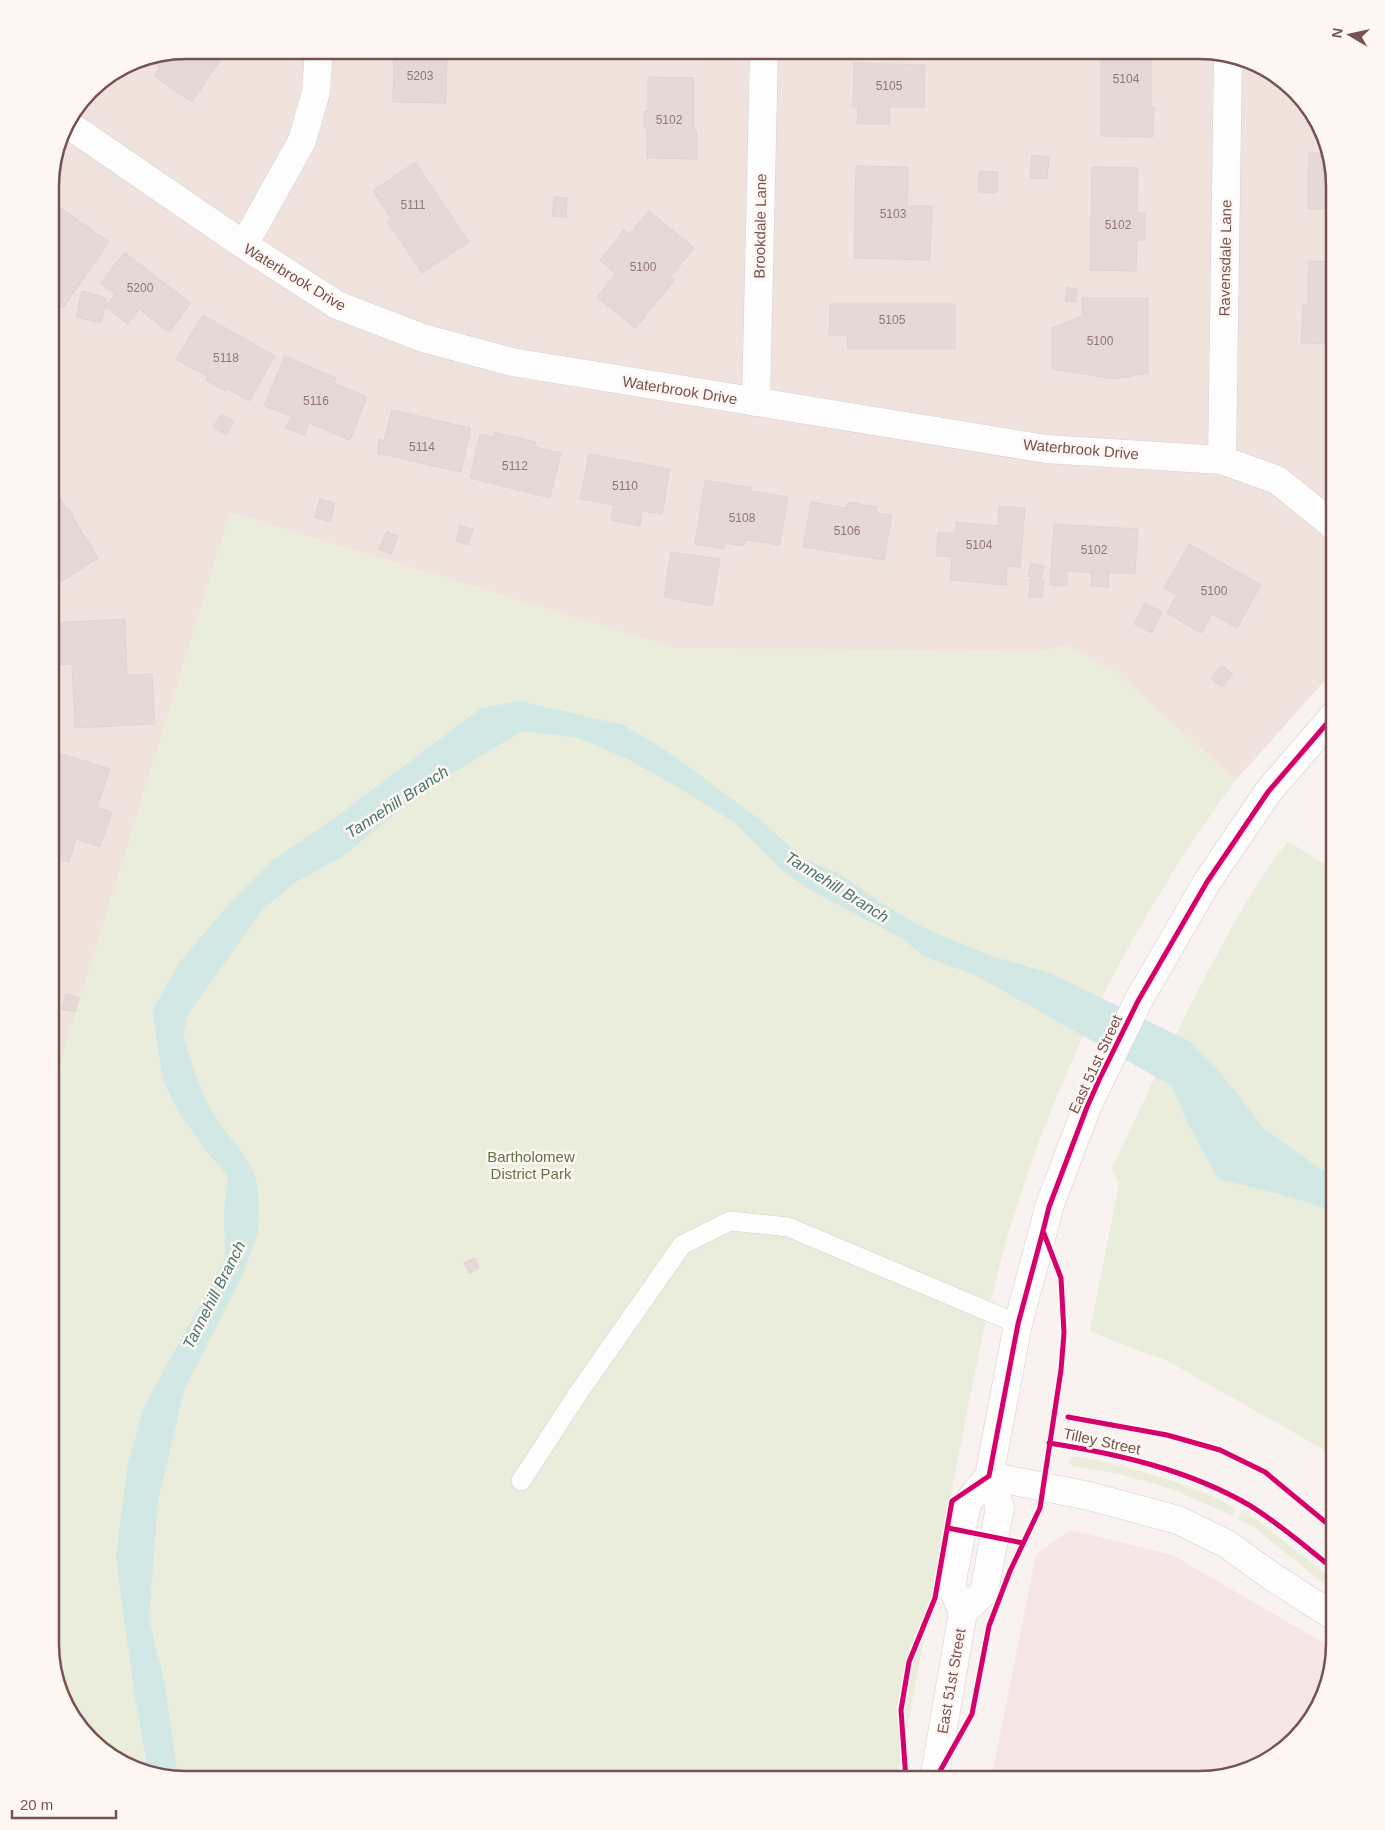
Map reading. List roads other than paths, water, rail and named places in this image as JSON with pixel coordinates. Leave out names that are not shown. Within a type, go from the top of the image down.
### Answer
[{"type":"street","points":[[244,245],[302,141],[316,92],[318,59]]},
{"type":"street","name":"Brookdale Lane","points":[[756,402],[764,59]]},
{"type":"street","name":"Ravensdale Lane","points":[[1222,460],[1228,62]]},
{"type":"street","name":"Waterbrook Drive","points":[[73,128],[244,245],[337,305],[423,338],[512,362],[1046,449],[1222,460],[1277,480],[1326,519]]},
{"type":"street","name":"East 51st Street","points":[[936,1771],[963,1612],[951,1586],[966,1503],[989,1476],[1018,1324],[1049,1207],[1087,1107],[1138,1002],[1207,882],[1268,792],[1326,724]]},
{"type":"street","points":[[989,1476],[1089,1496],[1178,1520],[1227,1544],[1271,1576],[1326,1611]]},
{"type":"lane","points":[[521,1481],[682,1245],[730,1221],[788,1227],[1018,1324]]},
{"type":"water","name":"Tannehill Branch","points":[[520,701],[623,725],[670,753],[763,822],[803,859],[838,873],[880,902],[922,927],[988,955],[1050,973],[1191,1042],[1216,1067],[1264,1129],[1326,1173],[1326,1208],[1283,1195],[1218,1179],[1187,1122],[1172,1086],[977,976],[926,957],[901,938],[805,887],[778,866],[735,823],[681,789],[626,758],[578,738],[522,731],[454,772],[402,808],[343,856],[296,882],[263,909],[188,1014],[183,1035],[207,1103],[243,1154],[256,1178],[259,1204],[258,1233],[242,1276],[185,1388],[158,1500],[149,1619],[164,1680],[177,1770],[147,1766],[134,1692],[116,1557],[128,1464],[144,1407],[225,1259],[224,1212],[228,1176],[212,1158],[179,1113],[163,1080],[152,1011],[179,963],[229,904],[272,861],[329,822],[481,708]]},
{"type":"park label","name":"Bartholomew District Park","points":[[531,1164]]}]
